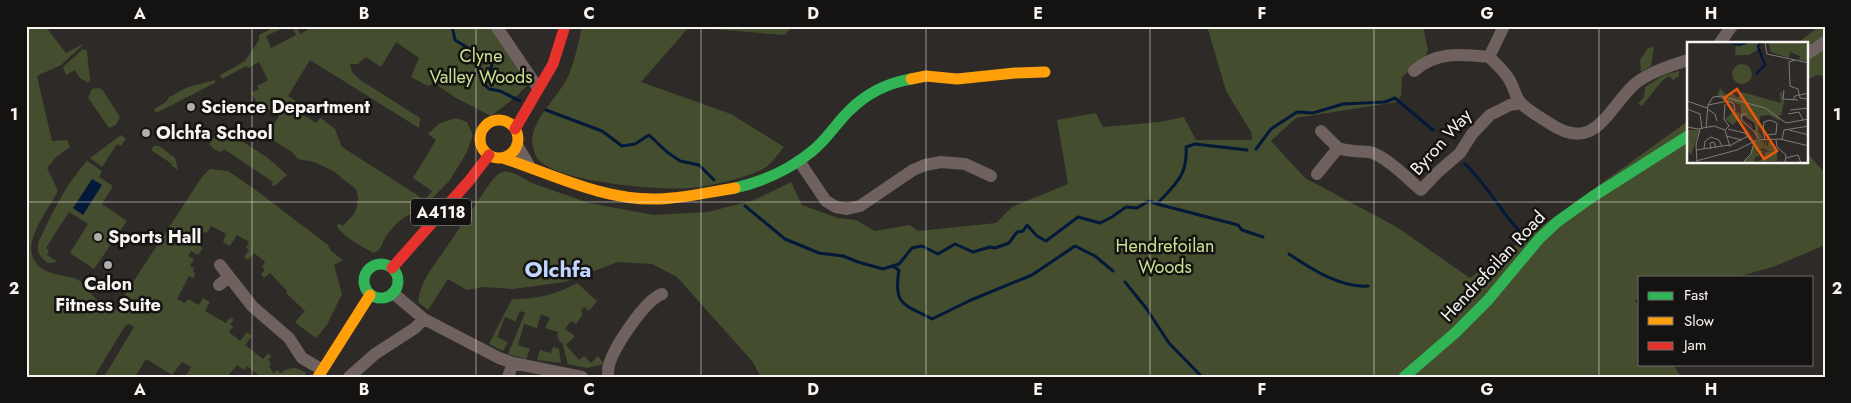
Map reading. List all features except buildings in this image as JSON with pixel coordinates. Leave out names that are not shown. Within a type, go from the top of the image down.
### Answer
[{"type":"street","points":[[496,26],[538,88]]},
{"type":"street","points":[[515,129],[554,64],[565,26]]},
{"type":"street","points":[[1489,57],[1504,26]]},
{"type":"street","points":[[1720,42],[1732,26]]},
{"type":"street","points":[[1808,53],[1825,42]]},
{"type":"street","points":[[1417,65],[1438,56],[1457,54],[1489,57],[1512,83],[1513,92],[1521,104],[1556,128],[1572,134],[1586,133],[1600,125],[1634,85],[1648,74],[1687,60]]},
{"type":"street","points":[[538,88],[501,121],[486,126],[482,134],[482,147],[489,155],[530,167],[569,183],[615,195],[658,199],[701,194],[743,186],[773,175],[812,152],[826,139],[850,110],[870,94],[893,82],[926,76],[957,79],[1046,72]]},
{"type":"street","name":"Byron Way","points":[[1338,148],[1350,152],[1370,152],[1380,156],[1422,190],[1438,172],[1460,153],[1472,134],[1490,115],[1510,106],[1521,104]]},
{"type":"street","points":[[501,121],[511,125],[517,134],[517,145],[512,154],[502,158]]},
{"type":"street","points":[[1317,174],[1338,148],[1321,131]]},
{"type":"street","name":"Hendrefoilan Road","points":[[1404,377],[1455,333],[1488,300],[1539,239],[1557,222],[1592,197],[1687,137]]},
{"type":"street","points":[[517,145],[530,167]]},
{"type":"street","name":"A4118","points":[[392,268],[469,181],[489,155]]},
{"type":"street","points":[[798,161],[826,201],[836,207],[848,209],[860,206],[913,170],[925,165],[941,162],[965,164],[991,176]]},
{"type":"street","points":[[379,264],[392,268],[396,272],[398,283],[393,293],[382,298],[370,295],[364,286],[367,271],[379,264]]},
{"type":"street","points":[[220,265],[224,281],[289,338],[302,358],[319,373],[370,295]]},
{"type":"street","points":[[393,293],[424,319],[499,358],[513,363],[582,377]]},
{"type":"street","points":[[608,377],[610,364],[626,333],[655,296],[662,294]]},
{"type":"street","points":[[350,377],[375,354],[415,328],[424,319]]},
{"type":"street","points":[[508,377],[513,363]]},
{"type":"green space","points":[[26,26],[45,26],[66,53],[83,44],[61,65],[37,76],[52,141],[67,140],[70,147],[56,157],[47,168],[58,191],[35,233],[32,254],[36,263],[46,271],[80,281],[112,314],[202,177],[210,169],[228,171],[328,245],[331,251],[343,260],[334,265],[342,294],[327,325],[316,338],[295,322],[305,311],[287,294],[287,291],[270,273],[264,278],[261,274],[265,270],[262,267],[265,262],[254,253],[248,260],[244,257],[249,250],[246,248],[249,242],[237,235],[230,246],[223,242],[226,234],[211,226],[207,233],[204,232],[198,245],[203,248],[198,255],[191,251],[188,256],[194,259],[190,266],[194,268],[194,278],[189,276],[177,299],[185,303],[188,299],[199,305],[203,298],[210,302],[205,311],[226,323],[230,317],[234,320],[230,324],[233,327],[229,332],[240,341],[247,332],[252,336],[245,345],[263,359],[268,353],[272,357],[268,359],[273,373],[278,370],[280,373],[296,368],[306,373],[304,377],[261,377],[247,366],[244,370],[237,365],[227,377],[185,377],[191,367],[182,362],[172,375],[146,359],[135,377],[104,377],[134,327],[129,324],[125,326],[94,377],[26,377]]},
{"type":"green space","name":"Clyne Valley Woods","points":[[276,26],[288,26],[266,36],[271,48],[296,35],[292,26],[296,26],[300,34],[315,26],[503,26],[535,77],[518,95],[491,116],[456,98],[434,83],[428,86],[411,77],[419,58],[396,42],[381,67],[366,57],[358,64],[350,64],[352,72],[359,79],[420,118],[419,128],[310,60],[288,96],[301,104],[297,111],[316,123],[321,118],[335,129],[342,147],[425,200],[432,191],[413,178],[436,140],[428,134],[440,123],[456,118],[467,122],[473,135],[467,152],[450,180],[421,210],[397,223],[386,236],[380,249],[374,253],[348,238],[337,226],[338,223],[343,226],[354,214],[358,197],[356,189],[333,171],[314,162],[298,159],[292,152],[266,136],[279,116],[256,101],[251,93],[259,89],[257,86],[268,80],[259,62],[248,68],[246,66],[222,79],[220,75],[245,61],[259,40],[259,35]]},
{"type":"green space","points":[[582,26],[793,26],[784,35],[689,27],[641,82],[731,114],[784,147],[769,165],[763,169],[727,181],[690,188],[656,188],[609,183],[585,179],[547,166],[536,157],[532,137],[540,118],[569,74]]},
{"type":"green space","name":"Hendrefoilan Woods","points":[[1207,26],[1423,26],[1428,50],[1425,57],[1402,77],[1401,96],[1397,102],[1296,118],[1271,141],[1305,178],[1395,226],[1470,278],[1687,122],[1687,164],[1808,164],[1808,154],[1825,173],[1825,245],[1773,267],[1740,276],[1638,276],[1638,299],[1635,300],[1638,305],[1638,366],[1674,366],[1681,377],[761,377],[752,361],[677,277],[652,264],[618,262],[565,282],[513,289],[482,287],[467,290],[448,279],[428,310],[418,302],[422,286],[433,267],[490,183],[498,174],[506,171],[532,183],[589,203],[654,215],[707,212],[752,201],[791,182],[802,205],[838,218],[856,220],[875,231],[910,225],[918,231],[996,223],[1012,207],[1068,184],[1057,120],[1096,113],[1103,127],[1159,122],[1184,117],[1196,140],[1252,140],[1251,132],[1226,91]]},
{"type":"green space","points":[[1820,26],[1825,26],[1825,76],[1817,75],[1808,80],[1808,42],[1799,42]]},
{"type":"green space","points":[[1654,47],[1651,66],[1641,72],[1640,60],[1648,48]]},
{"type":"green space","points":[[83,49],[87,51],[90,80],[88,83],[80,78],[75,70],[66,75],[63,67]]},
{"type":"green space","points":[[1679,71],[1679,76],[1673,80],[1669,76],[1662,81],[1642,106],[1638,104],[1644,97],[1645,87],[1664,75]]},
{"type":"green space","points":[[215,80],[215,83],[156,113],[154,109],[166,102],[169,97],[188,87]]},
{"type":"green space","points":[[92,89],[102,89],[120,117],[116,125],[109,128],[88,98]]},
{"type":"green space","points":[[222,128],[268,158],[287,175],[275,186],[271,185],[273,182],[224,149],[221,152],[215,150],[209,144],[219,129]]},
{"type":"green space","points":[[121,135],[126,139],[121,146],[117,144],[102,167],[90,158]]},
{"type":"green space","points":[[154,146],[159,146],[175,158],[178,170],[151,150]]},
{"type":"green space","points":[[87,161],[102,171],[99,177],[113,186],[102,204],[127,221],[94,269],[70,253],[88,224],[69,212],[46,248],[49,251],[47,255],[58,262],[48,263],[39,253],[39,241],[66,189]]},
{"type":"green space","points":[[577,283],[597,301],[589,311],[584,307],[581,311],[583,314],[576,324],[571,321],[565,329],[575,336],[566,345],[579,360],[584,356],[591,363],[598,356],[604,364],[587,368],[568,364],[562,342],[557,336],[558,332],[545,328],[550,318],[541,314],[537,328],[524,324],[518,345],[530,349],[526,359],[508,354],[525,313],[520,311],[517,322],[505,317],[497,337],[508,342],[503,351],[489,344],[512,299],[546,296]]},
{"type":"green space","points":[[553,347],[559,349],[561,363],[537,360],[540,350],[551,353]]},
{"type":"water","points":[[92,179],[102,185],[83,215],[73,208]]},
{"type":"waterway","points":[[452,26],[455,40],[492,63],[485,85],[489,89],[500,91],[520,101]]},
{"type":"waterway","points":[[1256,149],[1271,129],[1297,112],[1313,113],[1343,104],[1385,102],[1395,98],[1433,130]]},
{"type":"waterway","points":[[546,110],[602,131],[622,146],[635,144],[649,135],[680,161],[699,165],[714,180]]},
{"type":"waterway","points":[[745,206],[785,239],[819,253],[843,256],[883,269],[899,264],[912,248],[922,246],[938,254],[955,244],[973,252],[990,247],[995,248],[1009,243],[1017,232],[1023,231],[1027,225],[1037,236],[1046,241],[1078,217],[1100,223],[1126,207],[1137,208],[1149,201],[1157,204],[1179,179],[1185,165],[1186,147],[1195,144],[1247,150]]},
{"type":"waterway","points":[[1465,164],[1481,181],[1523,235]]},
{"type":"waterway","points":[[1157,204],[1238,225],[1242,230],[1263,237]]},
{"type":"waterway","points":[[892,266],[899,270],[899,297],[908,306],[932,319],[971,300],[1032,275],[1075,246],[1095,256],[1113,271]]},
{"type":"waterway","points":[[1289,254],[1307,266],[1337,281],[1358,286],[1368,286]]},
{"type":"waterway","points":[[1125,282],[1146,308],[1169,343],[1202,377]]},
{"type":"traffic: fast","points":[[735,188],[765,178],[794,164],[817,147],[845,115],[863,99],[886,86],[911,79]]},
{"type":"traffic: fast","points":[[1404,377],[1455,333],[1488,300],[1539,239],[1557,222],[1592,197],[1687,137]]},
{"type":"traffic: fast","points":[[381,264],[388,265],[393,269],[397,274],[398,281],[397,288],[393,293],[388,297],[381,298],[374,297],[369,293],[365,288],[364,281],[365,274],[369,269],[374,265],[381,264]]},
{"type":"traffic: slow","points":[[911,79],[926,76],[957,79],[1045,72]]},
{"type":"traffic: slow","points":[[499,120],[512,126],[518,139],[512,152],[499,158],[486,152],[480,139],[486,126],[499,120]]},
{"type":"traffic: slow","points":[[503,158],[580,186],[639,199],[678,197],[735,188]]},
{"type":"traffic: slow","points":[[318,377],[370,295]]},
{"type":"traffic: jam","points":[[515,129],[553,64],[565,26]]},
{"type":"traffic: jam","points":[[392,268],[469,181],[489,155]]},
{"type":"place","name":"Science Department","points":[[191,107]]},
{"type":"place","name":"Olchfa School","points":[[146,133]]},
{"type":"place","name":"Sports Hall","points":[[98,237]]},
{"type":"place","name":"Calon Fitness Suite","points":[[108,265]]},
{"type":"district","name":"Olchfa","points":[[558,269]]}]
